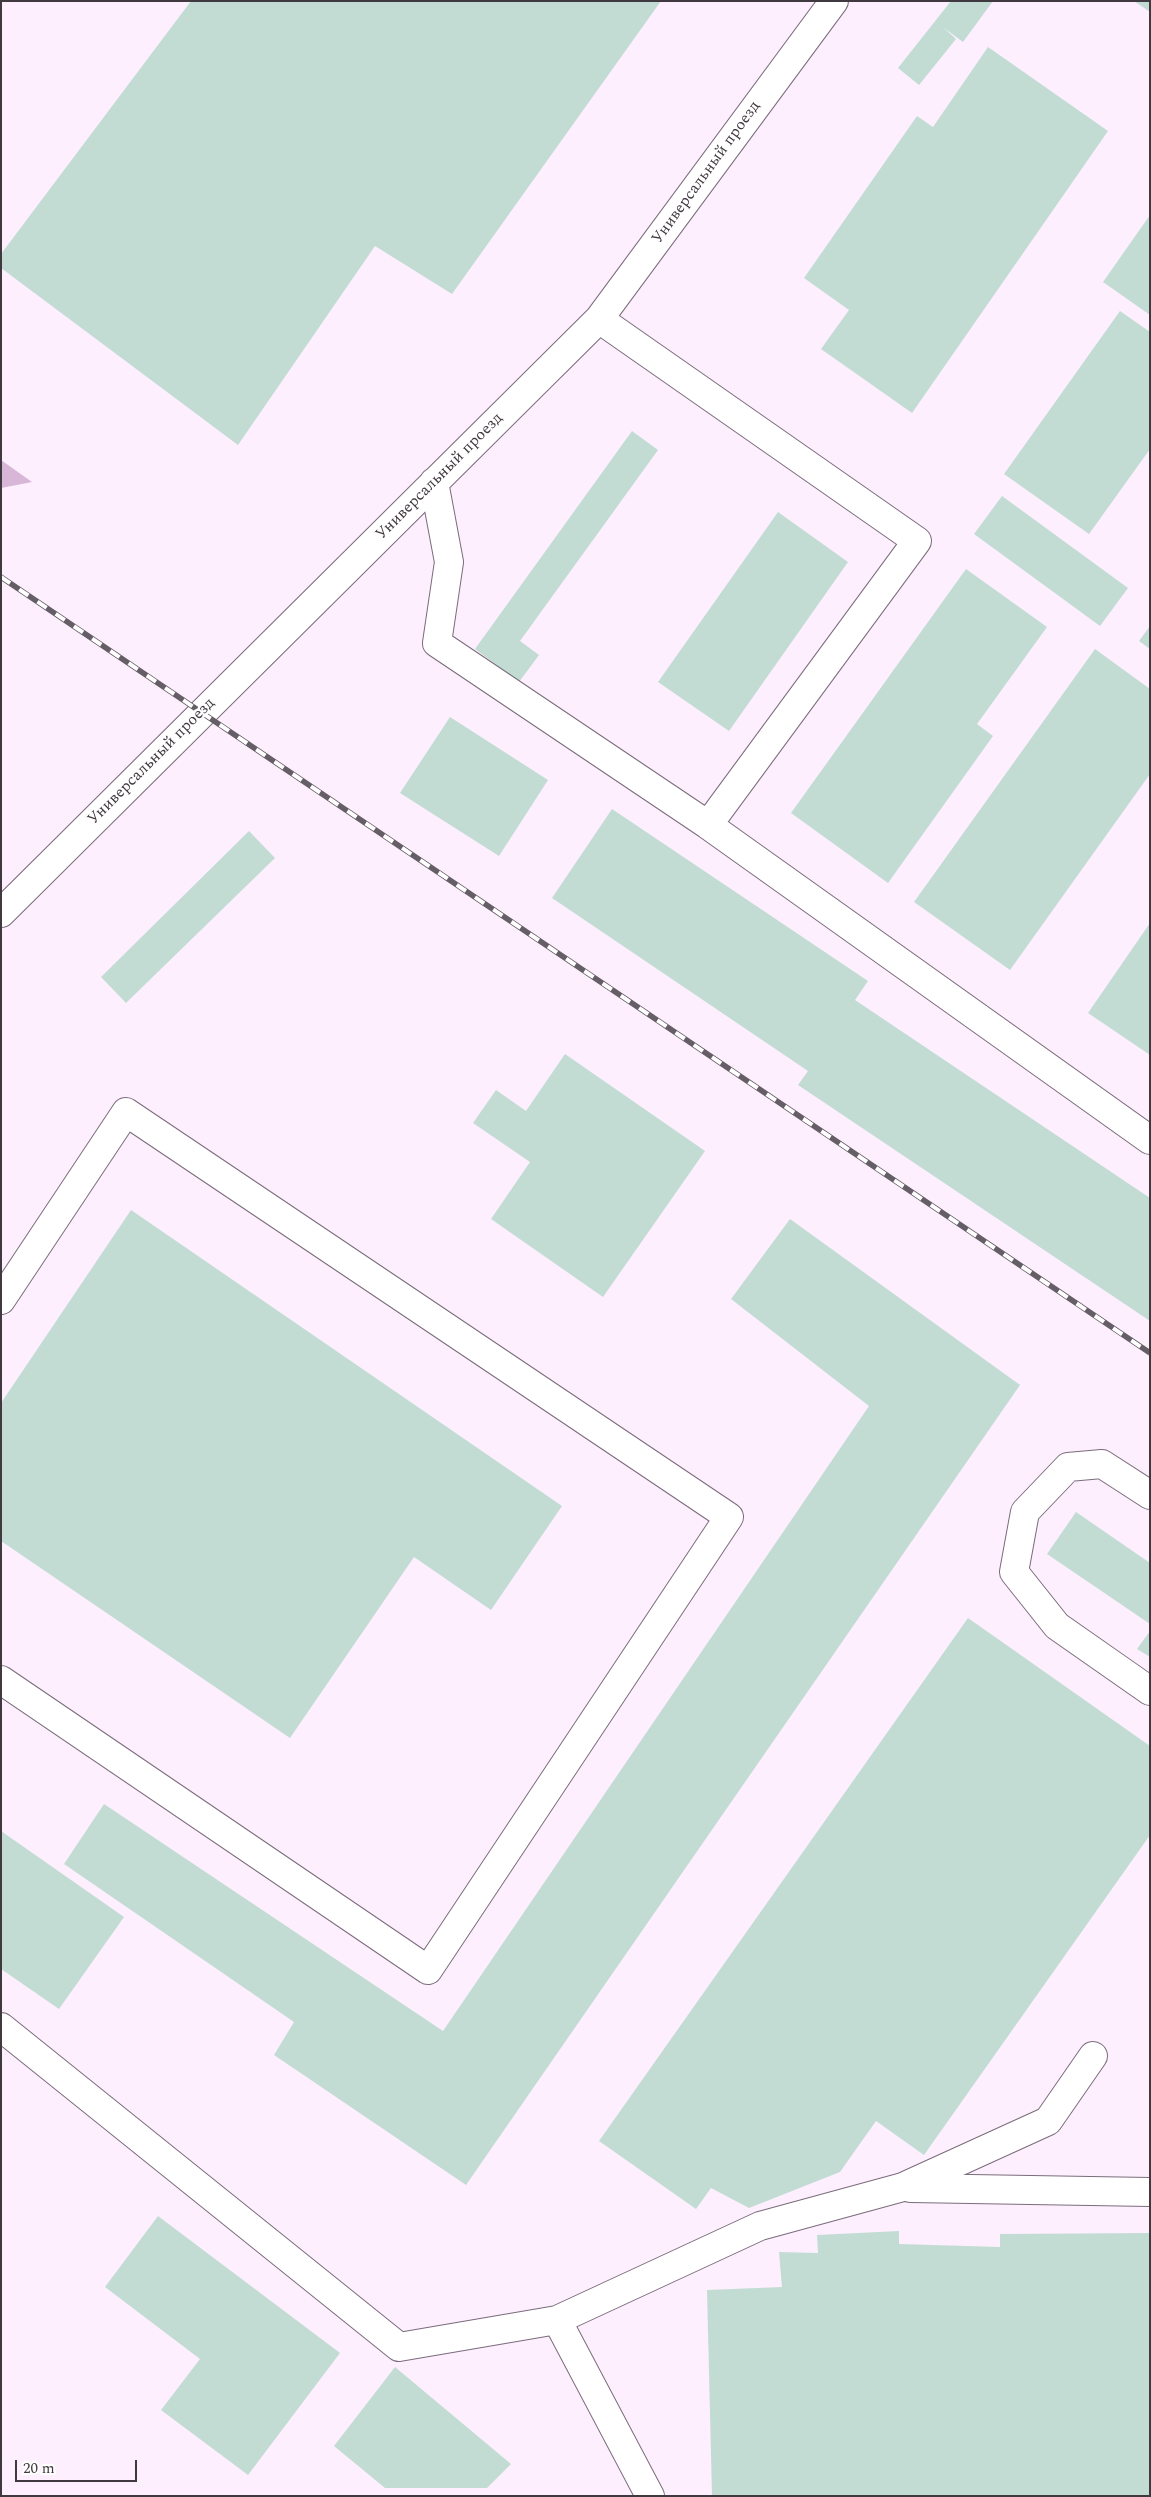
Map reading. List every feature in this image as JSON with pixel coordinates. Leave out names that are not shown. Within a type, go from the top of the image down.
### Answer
[{"type":"street","name":"Универсальный проезд","points":[[1,913],[600,318],[834,1]]},
{"type":"street","points":[[600,318],[918,541],[708,825]]},
{"type":"street","points":[[434,482],[449,562],[438,643],[708,825],[1150,1140]]},
{"type":"street","points":[[1,1300],[126,1112],[729,1516],[428,1970],[1,1680]]},
{"type":"street","points":[[1150,1495],[1102,1464],[1068,1467],[1025,1512],[1014,1572],[1057,1626],[1150,1691]]},
{"type":"street","points":[[1,2027],[399,2346],[557,2320],[760,2226],[903,2187],[1048,2122],[1093,2056]]},
{"type":"street","points":[[903,2187],[1150,2192]]},
{"type":"street","points":[[557,2320],[650,2496]]},
{"type":"shaded area","points":[[1,460],[32,482],[1,488]]},
{"type":"building","points":[[191,1],[661,1],[452,294],[375,246],[238,445],[1,268],[1,254]]},
{"type":"building","points":[[951,1],[993,1],[963,42],[944,28],[956,39],[919,85],[898,68]]},
{"type":"building","points":[[1134,1],[1150,1],[1150,12]]},
{"type":"building","points":[[988,47],[1108,131],[912,413],[821,349],[849,310],[804,278],[917,116],[933,127]]},
{"type":"building","points":[[1150,215],[1150,315],[1103,282]]},
{"type":"building","points":[[1120,311],[1150,332],[1150,449],[1089,534],[1004,474]]},
{"type":"building","points":[[632,431],[658,450],[520,641],[539,655],[519,682],[475,649]]},
{"type":"building","points":[[1002,496],[1128,588],[1100,626],[974,534]]},
{"type":"building","points":[[778,512],[848,562],[729,731],[658,682]]},
{"type":"building","points":[[966,569],[1047,627],[977,724],[993,736],[888,883],[791,813]]},
{"type":"building","points":[[1150,626],[1150,649],[1139,641]]},
{"type":"building","points":[[1095,649],[1150,689],[1150,774],[1010,970],[914,902]]},
{"type":"building","points":[[450,717],[548,780],[499,856],[400,793]]},
{"type":"building","points":[[612,809],[868,981],[855,1000],[1150,1198],[1150,1321],[798,1085],[808,1071],[552,898]]},
{"type":"building","points":[[249,831],[275,858],[126,1003],[101,977]]},
{"type":"building","points":[[1150,923],[1150,1055],[1088,1013]]},
{"type":"building","points":[[565,1054],[705,1151],[603,1297],[491,1219],[530,1162],[473,1123],[496,1090],[526,1111]]},
{"type":"building","points":[[131,1210],[562,1506],[491,1610],[414,1557],[290,1738],[1,1541],[1,1403]]},
{"type":"building","points":[[790,1219],[1020,1385],[466,2185],[274,2055],[294,2022],[64,1864],[104,1804],[443,2031],[869,1406],[731,1299]]},
{"type":"building","points":[[1076,1512],[1150,1563],[1150,1624],[1047,1554]]},
{"type":"building","points":[[968,1618],[1150,1746],[1150,1835],[924,2155],[876,2121],[840,2172],[749,2208],[711,2188],[696,2209],[599,2141]]},
{"type":"building","points":[[1150,1631],[1150,1657],[1137,1649]]},
{"type":"building","points":[[1,1831],[124,1917],[59,2009],[1,1969]]},
{"type":"building","points":[[158,2216],[340,2353],[248,2475],[161,2410],[200,2359],[105,2287]]},
{"type":"building","points":[[899,2231],[899,2244],[1000,2247],[1000,2234],[1150,2233],[1150,2496],[712,2496],[707,2290],[782,2287],[779,2252],[818,2253],[817,2235]]},
{"type":"building","points":[[395,2367],[511,2464],[487,2488],[385,2488],[334,2446]]},
{"type":"railway","points":[[1,577],[1150,1353]]}]
